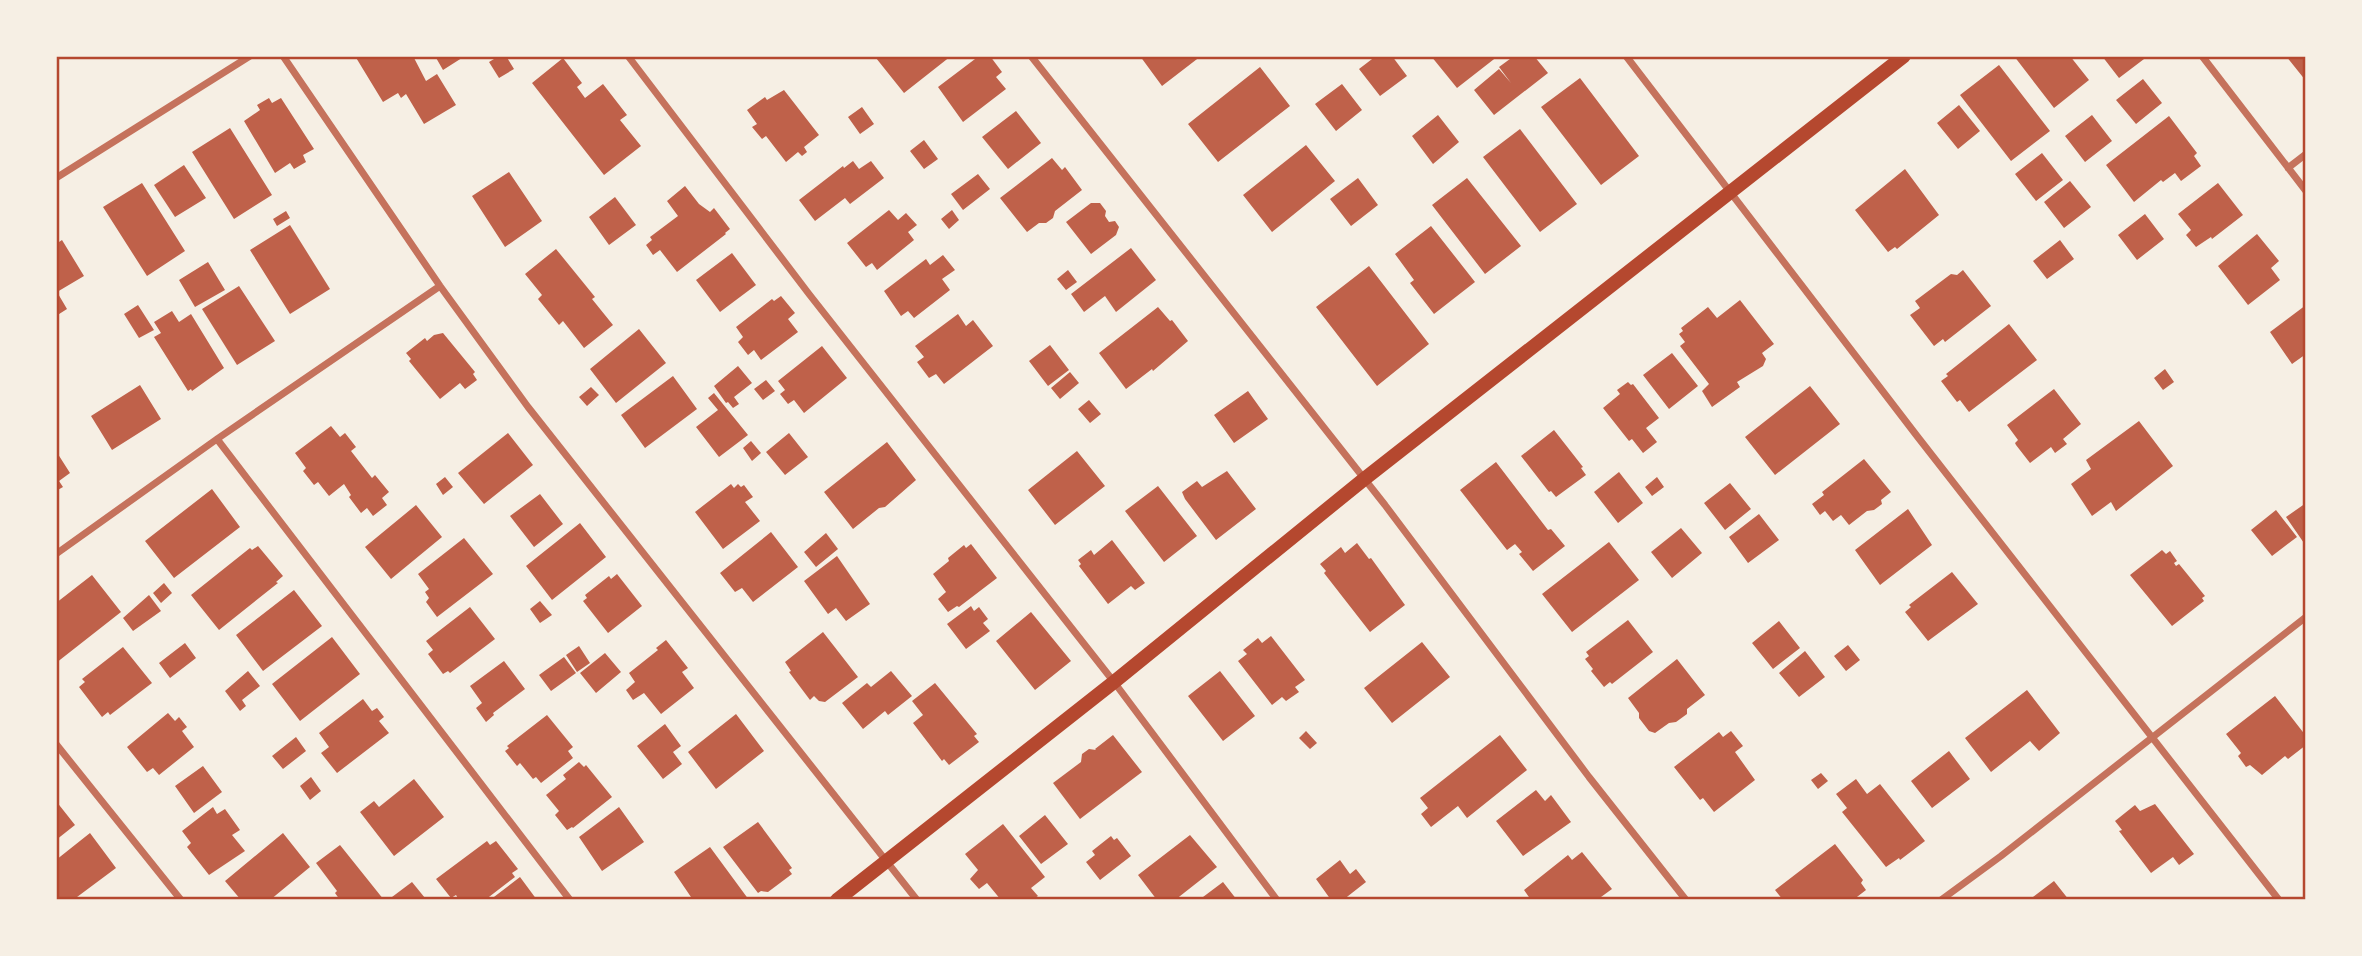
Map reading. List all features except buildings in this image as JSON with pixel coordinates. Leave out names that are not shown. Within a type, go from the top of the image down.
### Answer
[{"type":"main road","points":[[836,900],[1114,682],[1363,480],[1904,56]]},
{"type":"street","points":[[56,178],[250,56]]},
{"type":"street","points":[[283,56],[440,286],[528,407],[917,900]]},
{"type":"street","points":[[628,56],[809,294],[1114,682],[1277,900]]},
{"type":"street","points":[[1031,56],[1385,505],[1686,900]]},
{"type":"street","points":[[1626,56],[1917,436],[2279,900]]},
{"type":"street","points":[[2202,56],[2306,191]]},
{"type":"street","points":[[2288,168],[2306,154]]},
{"type":"street","points":[[56,554],[217,439],[440,286]]},
{"type":"street","points":[[217,439],[570,900]]},
{"type":"street","points":[[1941,900],[2306,617]]},
{"type":"street","points":[[56,744],[181,900]]}]
